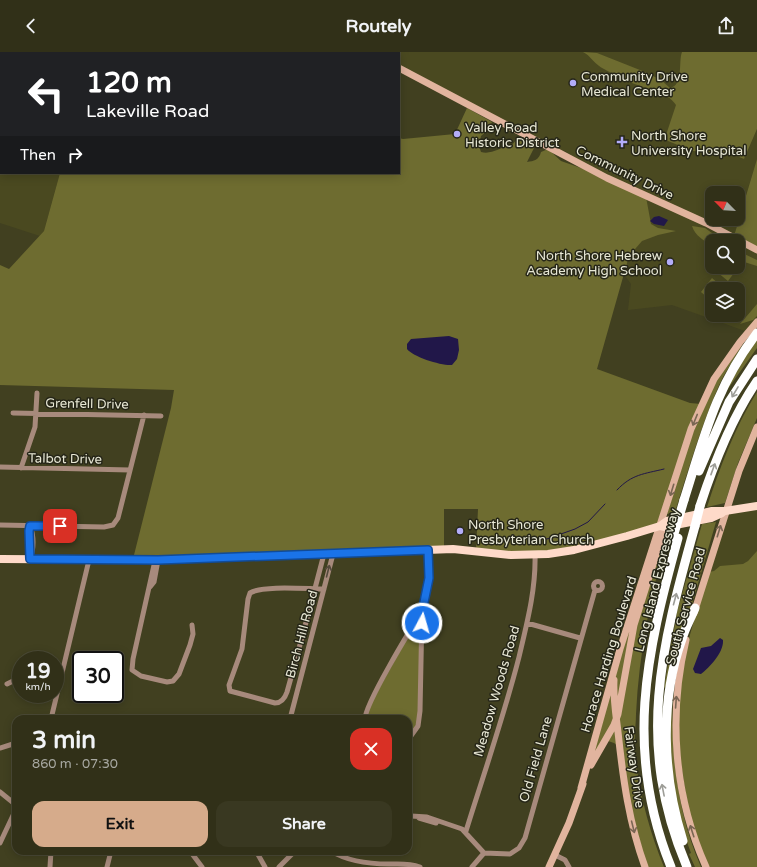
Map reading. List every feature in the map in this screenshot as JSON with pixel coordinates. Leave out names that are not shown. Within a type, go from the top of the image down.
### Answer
[{"type":"highway","points":[[686,500],[719,395],[733,368],[757,333]]},
{"type":"highway","name":"Long Island Expressway","points":[[671,867],[658,829],[650,799],[646,769],[643,723],[648,663],[686,500],[729,402],[757,360]]},
{"type":"highway","name":"Long Island Expressway","points":[[687,867],[670,823],[664,792],[658,748],[657,717],[659,679],[666,635],[700,506],[725,439],[739,411],[757,381]]},
{"type":"highway","points":[[693,867],[683,842],[673,800],[668,767],[667,729],[670,690],[675,664],[682,639],[695,608]]},
{"type":"main road","name":"Community Drive","points":[[400,69],[504,122],[607,178],[714,227],[757,250]]},
{"type":"main road","points":[[664,525],[688,436],[705,396],[727,359],[757,322]]},
{"type":"main road","name":"South Service Road","points":[[706,867],[692,832],[684,802],[676,743],[678,682],[683,652],[695,608],[744,456],[757,427]]},
{"type":"main road","points":[[0,559],[158,560],[453,549],[535,555],[574,550],[712,511],[726,511],[757,506]]},
{"type":"main road","name":"Horace Harding Boulevard","points":[[581,788],[615,668],[664,525]]},
{"type":"main road","name":"Horace Harding Boulevard","points":[[549,867],[592,763],[617,718],[621,703],[634,625],[664,525]]},
{"type":"main road","name":"Fairway Drive","points":[[615,668],[614,689],[629,814],[645,867]]},
{"type":"main road","points":[[604,742],[613,742],[620,747]]},
{"type":"street","points":[[21,468],[35,427],[37,414],[37,392]]},
{"type":"street","name":"Grenfell Drive","points":[[13,413],[160,416]]},
{"type":"street","points":[[0,525],[113,525],[118,518],[144,415]]},
{"type":"street","name":"Talbot Drive","points":[[0,468],[130,470]]},
{"type":"street","points":[[30,526],[30,559]]},
{"type":"street","points":[[412,734],[418,726],[420,710],[422,612],[429,580],[428,550]]},
{"type":"street","points":[[324,554],[315,589],[287,692],[284,698],[280,702],[237,694],[229,690],[229,685],[242,649],[250,593],[261,589],[315,589],[324,589]]},
{"type":"street","name":"Birch Hill Road","points":[[291,715],[333,554]]},
{"type":"street","name":"Meadow Woods Road","points":[[466,831],[501,722],[527,623],[534,586],[535,555]]},
{"type":"street","points":[[64,664],[89,560]]},
{"type":"street","points":[[158,560],[154,582],[150,587],[131,666],[136,674],[167,682],[173,681],[179,674],[190,646],[193,634],[192,626]]},
{"type":"street","name":"Old Field Lane","points":[[484,853],[510,854],[517,850],[524,840],[580,638],[595,590]]},
{"type":"street","points":[[365,715],[366,709],[422,612]]},
{"type":"street","points":[[527,623],[580,638]]},
{"type":"street","points":[[8,684],[12,682]]},
{"type":"street","points":[[51,715],[54,703]]},
{"type":"street","points":[[0,748],[12,744]]},
{"type":"street","points":[[0,792],[12,802]]},
{"type":"street","points":[[412,817],[444,823],[466,831],[471,840],[484,853],[472,867]]},
{"type":"street","points":[[0,843],[12,818]]},
{"type":"street","points":[[50,867],[51,855]]},
{"type":"street","points":[[108,866],[110,855]]},
{"type":"street","points":[[193,855],[202,867]]},
{"type":"street","points":[[258,855],[265,867]]},
{"type":"street","points":[[279,867],[291,855]]},
{"type":"street","points":[[339,855],[372,863],[407,863],[420,867]]},
{"type":"street","points":[[555,855],[566,860],[569,867]]},
{"type":"shaded area","name":"North Shore University Hospital","points":[[400,52],[694,52],[744,159],[757,129],[757,159],[745,199],[745,186],[705,186],[705,226],[737,226],[735,234],[705,234],[705,274],[745,274],[745,243],[757,250],[757,322],[748,332],[720,322],[745,322],[745,282],[705,282],[705,317],[672,305],[628,310],[631,284],[624,274],[646,197],[598,174],[565,151],[556,150],[400,69]]},
{"type":"shaded area","points":[[583,52],[597,53],[645,72],[661,80],[670,88],[677,83],[679,78],[682,52],[757,52],[757,129],[744,159],[732,154],[693,151],[668,141],[665,138],[676,105],[672,100],[662,93],[632,83],[607,71]]},
{"type":"shaded area","points":[[467,108],[492,122],[489,129],[481,136],[479,146],[481,152],[492,152],[511,146],[518,138],[523,138],[534,148],[527,162],[536,160],[541,152],[548,149],[561,161],[598,174],[646,197],[651,224],[658,228],[676,231],[658,235],[642,241],[629,256],[597,369],[690,403],[701,404],[660,526],[555,554],[476,551],[478,509],[444,509],[444,549],[133,559],[171,408],[174,390],[0,385],[0,265],[9,269],[44,231],[60,174],[400,174],[400,138],[455,134]]},
{"type":"shaded area","points":[[757,159],[757,250],[745,243],[745,234],[735,234],[737,226],[745,226],[745,199]]},
{"type":"shaded area","points":[[0,174],[60,174],[44,231],[40,236],[0,223]]},
{"type":"shaded area","points":[[659,216],[668,220],[664,226],[654,224],[650,221],[654,217]]},
{"type":"shaded area","points":[[692,226],[705,228],[713,234],[705,234],[705,241]]},
{"type":"shaded area","points":[[745,254],[757,260],[757,266],[745,262]]},
{"type":"shaded area","points":[[719,274],[733,274],[728,281]]},
{"type":"shaded area","points":[[712,278],[716,282],[709,282]]},
{"type":"shaded area","points":[[705,287],[705,296],[701,292]]},
{"type":"shaded area","points":[[757,304],[757,316],[753,320],[740,324],[742,322],[745,322],[745,318]]},
{"type":"shaded area","points":[[757,335],[757,348],[715,407]]},
{"type":"shaded area","points":[[449,336],[458,339],[459,350],[457,359],[452,365],[428,360],[415,355],[407,349],[407,344],[411,339]]},
{"type":"shaded area","points":[[744,342],[717,390],[694,450],[675,512],[667,514],[691,437],[717,379]]},
{"type":"shaded area","points":[[757,392],[757,418],[738,463],[725,503],[707,507],[729,448],[749,405]]},
{"type":"shaded area","points":[[757,505],[757,552],[741,568],[708,572],[727,510]]},
{"type":"shaded area","points":[[716,522],[669,683],[664,688],[677,612],[702,524]]},
{"type":"shaded area","points":[[669,532],[651,599],[640,668],[636,714],[635,743],[638,777],[653,838],[664,867],[647,867],[628,797],[619,720],[638,619],[666,534]]},
{"type":"shaded area","points":[[757,551],[757,867],[707,867],[689,816],[677,736],[683,659],[708,572],[714,571],[720,566],[743,564],[748,561]]},
{"type":"shaded area","points":[[422,612],[418,726],[412,734],[412,715],[365,714]]},
{"type":"shaded area","points":[[628,623],[634,625],[620,709],[620,747],[608,741],[588,761]]},
{"type":"shaded area","points":[[720,638],[723,640],[723,645],[716,659],[701,674],[695,673],[693,669],[701,648],[711,646]]},
{"type":"shaded area","points":[[672,697],[673,742],[681,804],[686,825],[701,867],[695,867],[689,854],[691,853],[684,834],[675,795],[671,756]]},
{"type":"waterway","points":[[617,490],[633,478],[664,469]]},
{"type":"waterway","points":[[544,540],[575,529],[588,522],[605,504]]},
{"type":"place","name":"Community Drive Medical Center","points":[[573,83]]},
{"type":"place","name":"Valley Road Historic District","points":[[457,134]]},
{"type":"place","name":"North Shore University Hospital","points":[[622,142]]},
{"type":"place","name":"North Shore Hebrew Academy High School","points":[[670,262]]},
{"type":"place","name":"North Shore Presbyterian Church","points":[[460,531]]},
{"type":"route","points":[[60,526],[30,526],[28,554],[30,559],[158,560],[428,550],[429,578],[427,594],[422,612],[422,623]]}]
